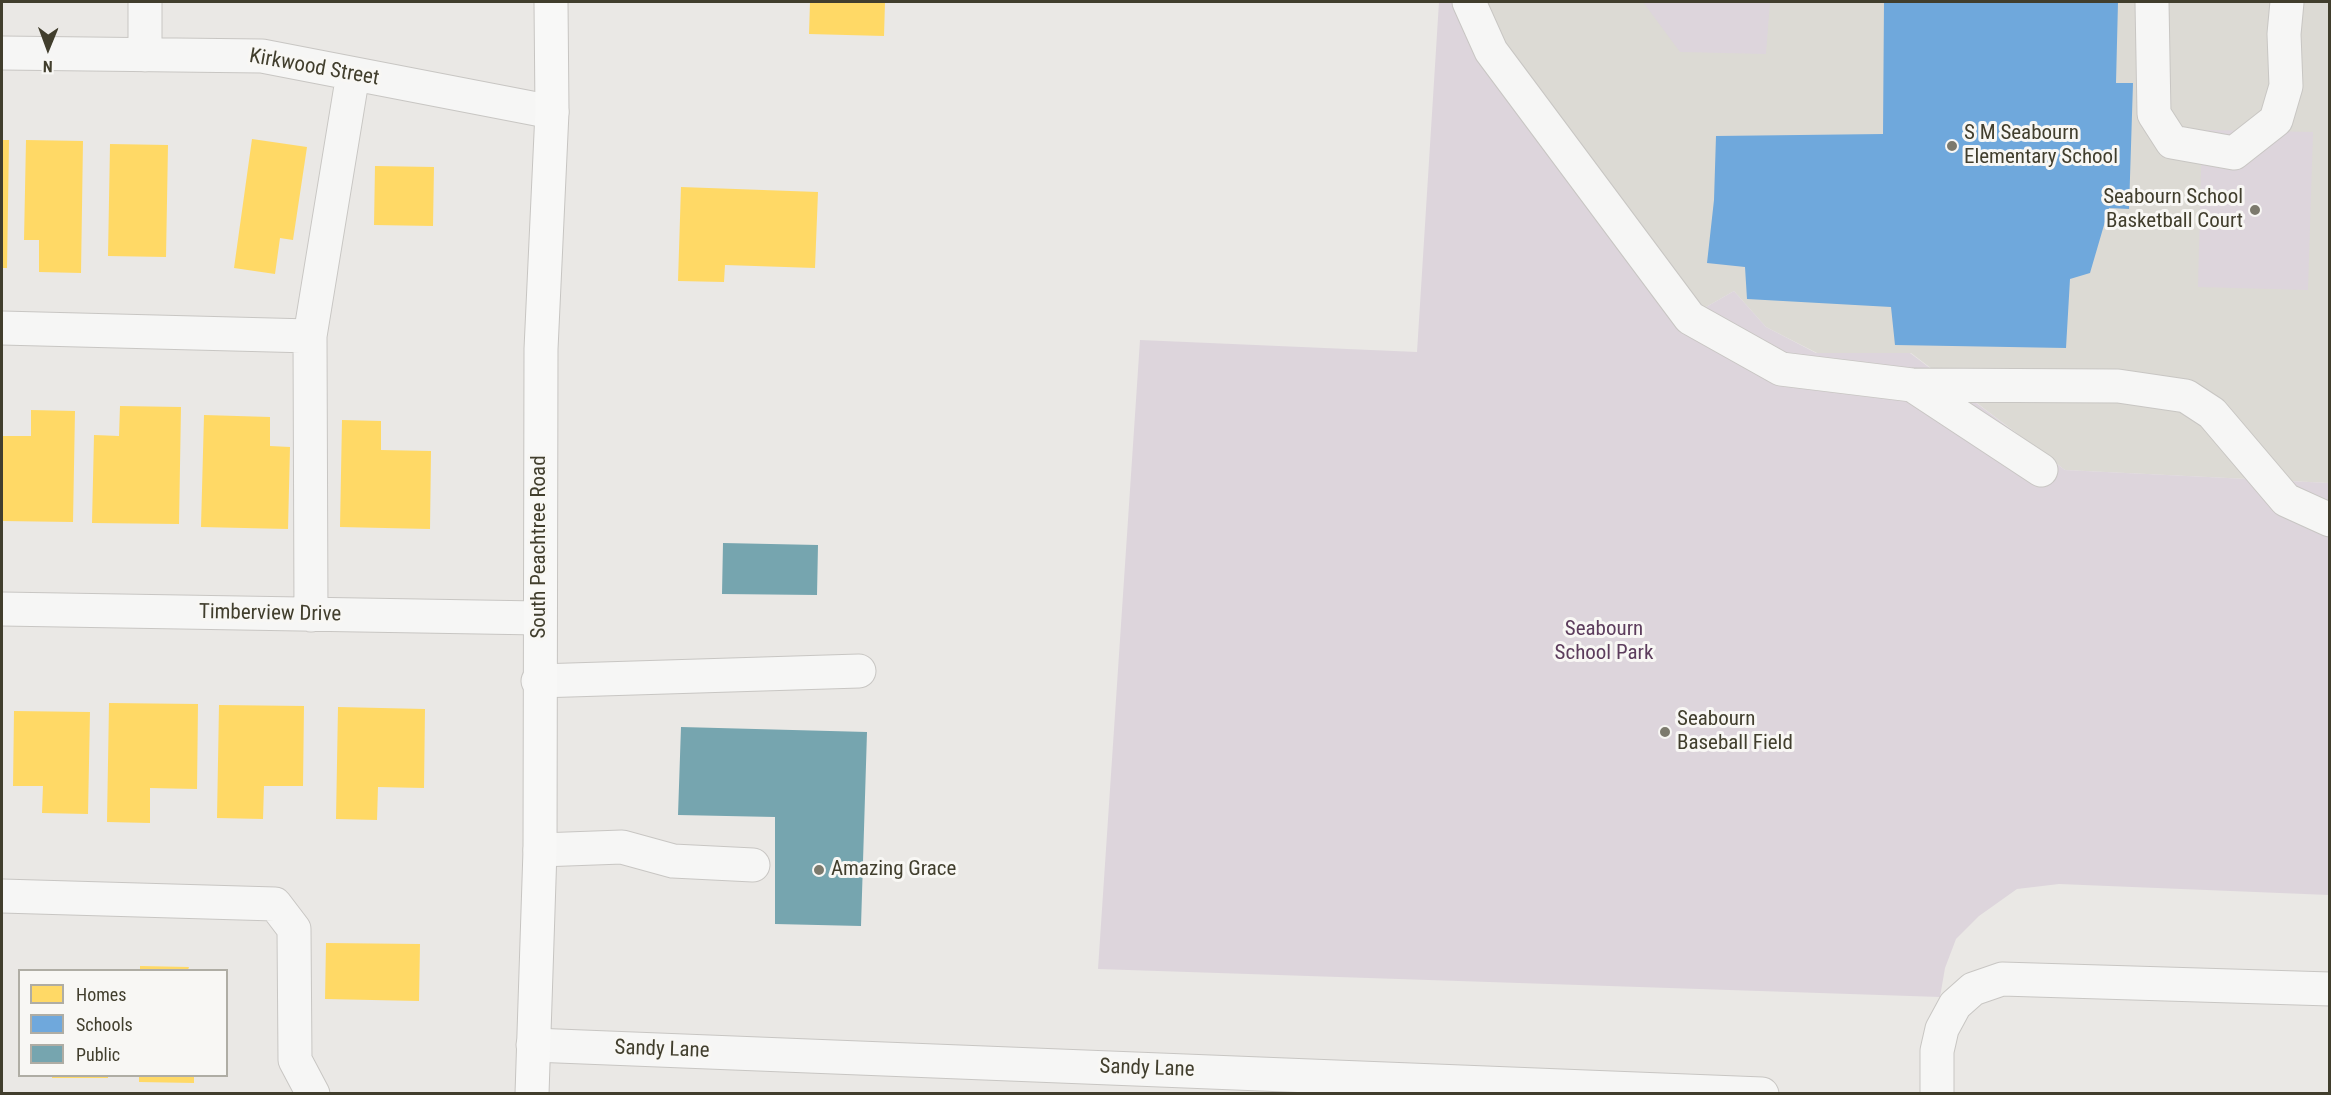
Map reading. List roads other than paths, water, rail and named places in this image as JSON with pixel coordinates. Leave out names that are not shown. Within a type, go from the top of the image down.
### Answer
[{"type":"main road","name":"South Peachtree Road","points":[[532,1094],[540,850],[538,681],[541,349],[552,112],[551,2]]},
{"type":"street","points":[[145,2],[146,55]]},
{"type":"street","points":[[1469,2],[1491,51],[1690,318],[1781,369],[1912,385],[2118,386],[2186,396],[2212,413],[2286,500],[2330,520]]},
{"type":"street","points":[[2152,2],[2154,114],[2172,142],[2234,153],[2276,120],[2286,86],[2284,34],[2288,2]]},
{"type":"street","name":"Kirkwood Street","points":[[2,53],[262,56],[552,112]]},
{"type":"street","points":[[311,615],[310,336],[353,74]]},
{"type":"street","points":[[2,328],[310,336]]},
{"type":"street","points":[[1912,385],[2041,471]]},
{"type":"street","name":"Timberview Drive","points":[[2,609],[539,618]]},
{"type":"street","points":[[538,681],[859,671]]},
{"type":"street","points":[[540,850],[622,847],[673,861],[753,865]]},
{"type":"street","points":[[2,896],[275,904],[294,929],[295,1060],[312,1094]]},
{"type":"street","points":[[1937,1094],[1937,1050],[1941,1029],[1955,1005],[1973,989],[2002,979],[2330,989]]},
{"type":"street","name":"Sandy Lane","points":[[533,1045],[1355,1085],[1762,1094]]},
{"type":"place","name":"S M Seabourn Elementary School","points":[[1952,146]]},
{"type":"place","name":"Seabourn School Basketball Court","points":[[2255,210]]},
{"type":"place","name":"Seabourn Baseball Field","points":[[1665,732]]},
{"type":"place","name":"Amazing Grace","points":[[819,870]]},
{"type":"park label","name":"Seabourn School Park","points":[[1604,642]]}]
